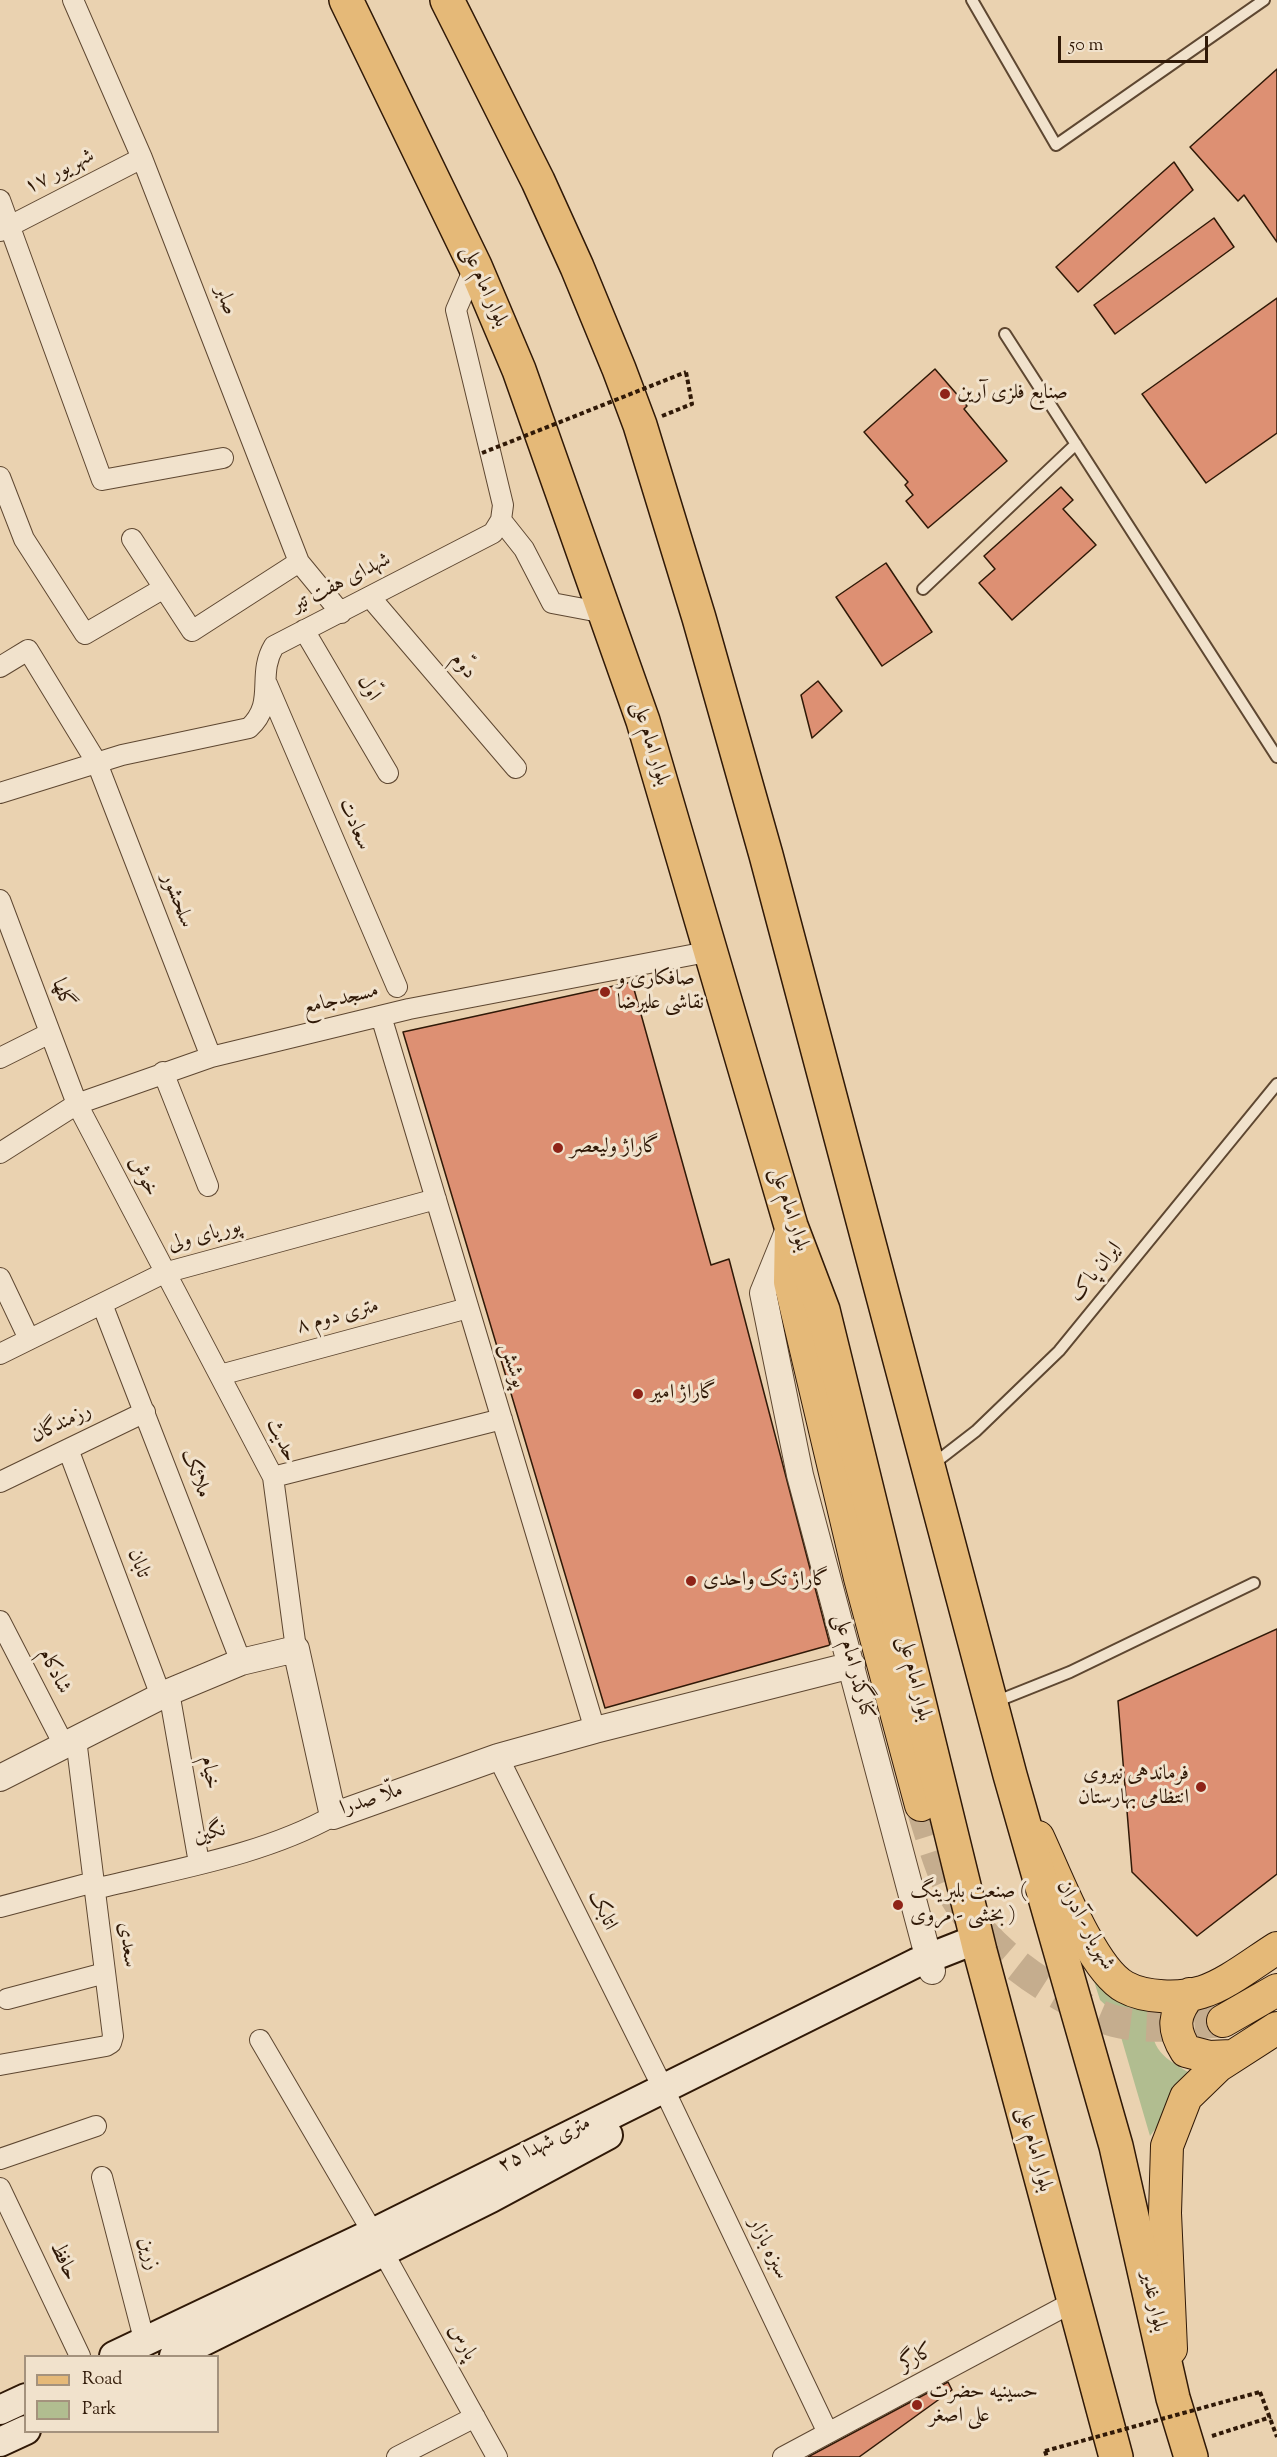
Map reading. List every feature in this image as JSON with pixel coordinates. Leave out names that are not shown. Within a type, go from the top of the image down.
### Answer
[{"type":"highway","name":"بلوار امام علی","points":[[346,0],[475,266],[519,370],[643,721],[791,1226],[823,1310],[978,1945],[1116,2457]]},
{"type":"highway","points":[[365,0],[403,116]]},
{"type":"highway","points":[[447,0],[572,256],[640,425],[729,720],[1010,1775]]},
{"type":"highway","name":"بلوار غدیر","points":[[1010,1775],[1116,2146],[1173,2398],[1189,2450]]},
{"type":"main road","points":[[791,1226],[790,1282],[860,1578],[921,1806]]},
{"type":"main road","name":"شهریار - آدران","points":[[1010,1775],[1066,1897],[1098,1959],[1112,1977],[1125,1987],[1149,1995],[1202,1992],[1277,1948]]},
{"type":"main road","name":"۲۵ متری شهدا","points":[[119,2355],[146,2350],[378,2242],[491,2198],[666,2095],[930,1964],[978,1945]]},
{"type":"main road","points":[[1223,2021],[1277,1990]]},
{"type":"main road","points":[[1190,1994],[1175,2017],[1175,2029],[1186,2051],[1209,2057],[1232,2056]]},
{"type":"main road","points":[[1173,2398],[1165,2213],[1167,2146],[1186,2097],[1218,2066],[1277,2028]]},
{"type":"main road","name":"۲۵ متری شهدا","points":[[176,2355],[378,2242]]},
{"type":"main road","points":[[0,2410],[24,2399]]},
{"type":"main road","points":[[0,2442],[24,2431]]},
{"type":"street","name":"صابر","points":[[73,0],[142,158],[299,562],[341,613]]},
{"type":"street","name":"۱۷ شهریور","points":[[6,228],[142,158]]},
{"type":"street","points":[[0,200],[6,228],[102,480],[223,458]]},
{"type":"street","points":[[475,266],[456,310],[503,505],[501,520],[524,549],[552,603],[605,613]]},
{"type":"street","points":[[0,477],[24,539],[85,634],[164,588]]},
{"type":"street","name":"شهدای هفت تیر","points":[[0,793],[97,763],[249,728],[261,717],[266,681],[266,659],[274,646],[493,533],[501,520]]},
{"type":"street","points":[[132,539],[192,631],[299,562]]},
{"type":"street","name":"دوّم","points":[[370,597],[516,768]]},
{"type":"street","name":"اوّل","points":[[304,630],[388,773]]},
{"type":"street","name":"سلحشور","points":[[0,667],[28,650],[97,763],[211,1057]]},
{"type":"street","name":"سعادت","points":[[266,681],[397,987]]},
{"type":"street","name":"گلها","points":[[0,900],[77,1104]]},
{"type":"street","name":"مسجدجامع","points":[[0,1153],[77,1104],[211,1057],[381,1016],[712,951]]},
{"type":"street","name":"پوشش","points":[[381,1016],[595,1730]]},
{"type":"street","points":[[0,1058],[50,1033]]},
{"type":"street","points":[[163,1072],[208,1186]]},
{"type":"street","name":"خوش","points":[[77,1104],[165,1273]]},
{"type":"street","name":"پوریای ولی","points":[[0,1354],[165,1273],[436,1199]]},
{"type":"street","name":"کنارگذر امام علی","points":[[791,1226],[763,1293],[800,1476],[930,1964]]},
{"type":"street","name":"حدیث","points":[[165,1273],[273,1477],[296,1649]]},
{"type":"street","points":[[0,1278],[29,1339]]},
{"type":"street","name":"ملائک","points":[[102,1304],[241,1662]]},
{"type":"street","name":"۸ متری دوم","points":[[220,1376],[468,1308]]},
{"type":"street","name":"رزمندگان","points":[[0,1482],[145,1412]]},
{"type":"street","points":[[273,1477],[501,1419]]},
{"type":"street","name":"تابان","points":[[68,1449],[165,1694]]},
{"type":"street","name":"شادکام","points":[[0,1621],[70,1742]]},
{"type":"street","points":[[0,1778],[165,1694],[241,1662],[296,1649]]},
{"type":"street","name":"ملّا صدرا","points":[[296,1649],[333,1816],[498,1757],[852,1665]]},
{"type":"street","name":"خیام","points":[[165,1694],[199,1863]]},
{"type":"street","name":"سعدی","points":[[0,2065],[106,2046],[111,2043],[113,2036],[94,1885],[70,1742]]},
{"type":"street","name":"اتابک","points":[[498,1757],[666,2095]]},
{"type":"street","name":"نگین","points":[[0,1907],[234,1854],[310,1829],[333,1816]]},
{"type":"street","points":[[7,1999],[105,1973]]},
{"type":"street","name":"پارس","points":[[260,2040],[378,2242],[497,2457]]},
{"type":"street","name":"سبزه بازار","points":[[666,2095],[828,2433]]},
{"type":"street","points":[[0,2159],[96,2126]]},
{"type":"street","name":"زرین","points":[[102,2177],[146,2350]]},
{"type":"street","name":"حافظ","points":[[0,2187],[80,2355]]},
{"type":"street","name":"کارگر","points":[[783,2457],[1073,2302]]},
{"type":"street","points":[[397,2457],[475,2417]]},
{"type":"lane","points":[[972,0],[1056,145],[1264,0]]},
{"type":"lane","points":[[1005,334],[1277,757]]},
{"type":"lane","points":[[923,589],[1076,444]]},
{"type":"lane","name":"ایران پاک","points":[[927,1468],[983,1425],[1059,1350],[1277,1084]]},
{"type":"lane","points":[[992,1704],[1070,1672],[1254,1583]]},
{"type":"path","points":[[482,453],[686,372],[692,404]]},
{"type":"path","points":[[1047,2457],[1045,2451],[1260,2392],[1277,2437]]},
{"type":"path","points":[[1189,2450],[1271,2417]]},
{"type":"green space","points":[[1086,1956],[1128,2005],[1149,2011],[1150,2025],[1160,2052],[1195,2076],[1150,2136],[1114,2013],[1100,2000]]},
{"type":"building","points":[[1277,69],[1277,242],[1244,195],[1238,201],[1190,147]]},
{"type":"building","points":[[1174,162],[1193,190],[1078,292],[1056,267]]},
{"type":"building","points":[[1214,218],[1234,247],[1115,334],[1094,305]]},
{"type":"building","points":[[1277,298],[1277,433],[1206,483],[1142,394]]},
{"type":"building","points":[[935,369],[967,406],[964,409],[1007,461],[928,528],[906,501],[913,495],[905,485],[908,482],[864,432]]},
{"type":"building","points":[[1061,487],[1073,500],[1063,509],[1096,545],[1012,620],[979,583],[995,569],[984,556]]},
{"type":"building","points":[[886,563],[932,632],[882,666],[836,597]]},
{"type":"building","points":[[818,681],[842,711],[812,738],[801,695]]},
{"type":"building","points":[[632,982],[711,1265],[729,1259],[830,1645],[605,1708],[403,1032]]},
{"type":"building","name":"فرماندهی نیروی انتظامی بهارستان","points":[[1277,1629],[1277,1874],[1197,1936],[1132,1872],[1118,1701]]},
{"type":"building","name":"حسینیه حضرت علی اصغر","points":[[948,2382],[952,2390],[859,2457],[808,2457]]},
{"type":"tunnel","points":[[921,1805],[944,1874],[958,1900],[969,1917],[994,1946],[1024,1971],[1084,2008],[1114,2021],[1154,2026],[1223,2021]]},
{"type":"place","name":"صنایع فلزی آرین","points":[[945,394]]},
{"type":"place","name":"صافکاری و نقاشی عليرضا","points":[[605,992]]},
{"type":"place","name":"گاراژ ولیعصر","points":[[558,1148]]},
{"type":"place","name":"گاراژ امیر","points":[[638,1394]]},
{"type":"place","name":"گاراژ تک واحدی","points":[[691,1581]]},
{"type":"place","name":"فرماندهی نیروی انتظامی بهارستان","points":[[1201,1787]]},
{"type":"place","name":"صنعت بلبرینگ ( بخشی - مروی )","points":[[898,1905]]},
{"type":"place","name":"حسینیه حضرت علی اصغر","points":[[917,2405]]}]
